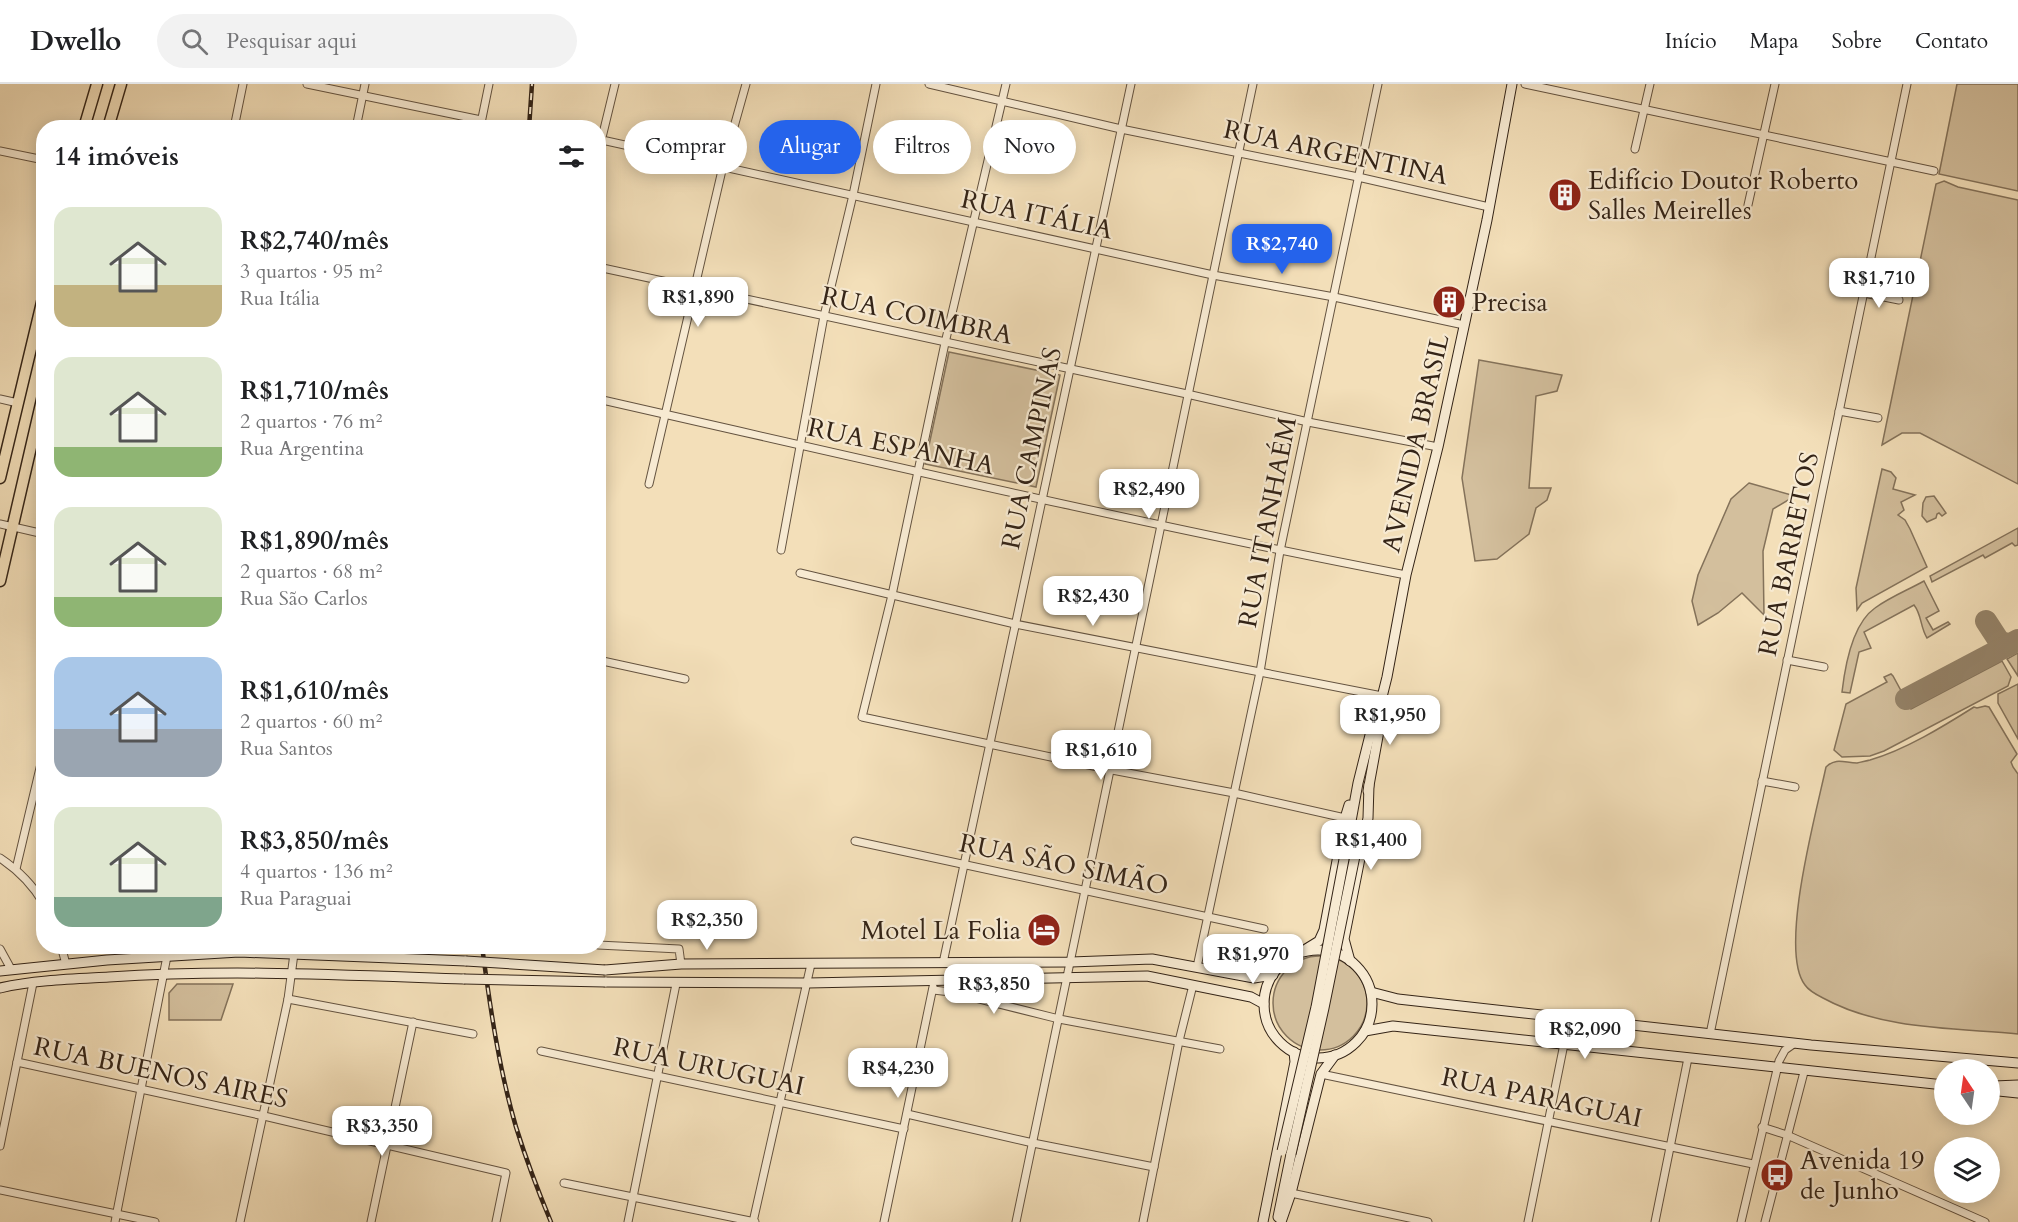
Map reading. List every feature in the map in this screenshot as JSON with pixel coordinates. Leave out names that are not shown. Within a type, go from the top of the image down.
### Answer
[{"type":"main road","points":[[86,120],[97,84]]},
{"type":"main road","points":[[111,120],[122,84]]},
{"type":"main road","name":"AVENIDA BRASIL","points":[[1350,855],[1358,783],[1381,700],[1406,575],[1438,447],[1489,207],[1512,84]]},
{"type":"main road","points":[[0,478],[36,328]]},
{"type":"main road","points":[[0,581],[36,425]]},
{"type":"main road","name":"AVENIDA BRASIL","points":[[1350,960],[1344,939],[1368,818],[1370,785],[1381,720],[1381,700]]},
{"type":"main road","name":"AVENIDA BRASIL","points":[[1296,955],[1314,945],[1324,930],[1344,818],[1358,783]]},
{"type":"main road","name":"AVENIDA BRASIL","points":[[1279,1222],[1287,1153],[1316,1006],[1350,855],[1370,785]]},
{"type":"main road","points":[[1324,950],[1350,960],[1363,975],[1371,992],[1370,1018],[1365,1031],[1357,1041],[1335,1055],[1309,1057],[1294,1052],[1282,1044],[1272,1032],[1266,1019],[1264,1004],[1266,989],[1273,975],[1283,963],[1296,955],[1310,951],[1324,950]]},
{"type":"main road","points":[[0,971],[145,954]]},
{"type":"main road","points":[[357,954],[605,970],[681,964],[1071,962],[1152,959],[1254,978],[1273,975]]},
{"type":"main road","points":[[0,988],[33,983],[165,973],[291,973],[676,984],[808,983],[934,986],[1147,976],[1251,997],[1264,1004]]},
{"type":"main road","points":[[1371,992],[1398,999],[1710,1034],[2018,1063]]},
{"type":"main road","points":[[1365,1031],[1393,1026],[1804,1072],[1934,1084]]},
{"type":"main road","name":"AVENIDA BRASIL","points":[[1265,1222],[1295,1062],[1294,1052]]},
{"type":"main road","name":"AVENIDA BRASIL","points":[[1279,1222],[1291,1193],[1321,1074],[1335,1055]]},
{"type":"main road","points":[[2000,1087],[2018,1085]]},
{"type":"main road","points":[[2000,1090],[2018,1093]]},
{"type":"main road","name":"AVENIDA BRASIL","points":[[1265,1222],[1287,1153]]},
{"type":"street","points":[[236,120],[243,84]]},
{"type":"street","points":[[307,84],[463,120]]},
{"type":"street","points":[[358,120],[365,84]]},
{"type":"street","points":[[481,120],[489,84]]},
{"type":"street","points":[[606,123],[615,84]]},
{"type":"street","points":[[736,120],[746,84]]},
{"type":"street","points":[[781,550],[824,316],[853,195],[876,84]]},
{"type":"street","name":"RUA ARGENTINA","points":[[929,84],[1121,129],[1358,177],[1489,207]]},
{"type":"street","points":[[1006,84],[945,343],[892,595],[862,717],[1112,770],[1234,793],[1344,818]]},
{"type":"street","name":"RUA CAMPINAS","points":[[943,963],[1131,84]]},
{"type":"street","points":[[1016,1222],[1112,770],[1187,394],[1253,84]]},
{"type":"street","name":"RUA ITANHAÉM","points":[[1197,967],[1260,672],[1280,551],[1378,84]]},
{"type":"street","points":[[1525,84],[1934,171]]},
{"type":"street","points":[[1635,149],[1650,84]]},
{"type":"street","points":[[1748,205],[1776,84]]},
{"type":"street","name":"RUA BARRETOS","points":[[1710,1034],[1907,84]]},
{"type":"street","name":"RUA ITÁLIA","points":[[606,141],[624,145]]},
{"type":"street","points":[[0,151],[36,158]]},
{"type":"street","name":"RUA ITÁLIA","points":[[747,171],[1213,275],[1334,297],[1464,325]]},
{"type":"street","points":[[649,484],[721,174]]},
{"type":"street","name":"RUA COIMBRA","points":[[606,269],[1187,394],[1308,423],[1438,447]]},
{"type":"street","points":[[1864,293],[1899,300]]},
{"type":"street","points":[[0,399],[18,403]]},
{"type":"street","name":"RUA ESPANHA","points":[[606,401],[1280,551],[1406,575]]},
{"type":"street","points":[[1839,411],[1878,418]]},
{"type":"street","points":[[0,524],[36,532]]},
{"type":"street","points":[[801,573],[1015,624],[1260,672],[1381,700]]},
{"type":"street","points":[[1787,660],[1824,667]]},
{"type":"street","points":[[606,662],[685,679]]},
{"type":"street","points":[[1762,781],[1795,787]]},
{"type":"street","points":[[16,869],[36,793]]},
{"type":"street","name":"RUA SÃO SIMÃO","points":[[855,841],[1264,929]]},
{"type":"street","points":[[0,858],[16,869],[36,891]]},
{"type":"street","points":[[606,945],[679,949],[681,964]]},
{"type":"street","points":[[0,949],[11,969]]},
{"type":"street","points":[[63,954],[66,964]]},
{"type":"street","points":[[114,1222],[168,954]]},
{"type":"street","points":[[240,1222],[288,999],[293,954]]},
{"type":"street","points":[[564,1183],[755,1222],[779,1102],[811,964]]},
{"type":"street","points":[[0,1146],[33,983]]},
{"type":"street","points":[[628,1222],[676,984]]},
{"type":"street","points":[[1143,1222],[1179,1041],[1193,985]]},
{"type":"street","points":[[884,1222],[934,986],[1059,1019],[1220,1049]]},
{"type":"street","points":[[288,999],[473,1034]]},
{"type":"street","points":[[371,1222],[413,1022]]},
{"type":"street","points":[[1741,1222],[1777,1069],[1785,1050],[1795,1043]]},
{"type":"street","points":[[1528,1222],[1564,1044]]},
{"type":"street","name":"RUA URUGUAI","points":[[541,1051],[904,1129]]},
{"type":"street","points":[[1654,1222],[1688,1058]]},
{"type":"street","name":"RUA BUENOS AIRES","points":[[17,1062],[264,1116],[506,1173],[496,1222]]},
{"type":"street","points":[[1765,1222],[1804,1072]]},
{"type":"street","name":"RUA PARAGUAI","points":[[1321,1074],[1753,1164]]},
{"type":"street","points":[[907,1114],[1154,1167]]},
{"type":"street","points":[[1762,1127],[1985,1222]]},
{"type":"street","points":[[0,1190],[155,1222]]},
{"type":"street","points":[[1291,1193],[1401,1219],[1428,1222]]},
{"type":"shaded area","points":[[1957,84],[2018,84],[2018,191],[1939,174]]},
{"type":"shaded area","points":[[1944,181],[1958,187],[2018,200],[2018,484],[1920,433],[1902,433],[1882,445],[1936,184]]},
{"type":"shaded area","points":[[949,352],[1060,375],[1036,487],[925,464]]},
{"type":"shaded area","points":[[1479,360],[1562,375],[1557,391],[1536,396],[1529,488],[1551,488],[1547,500],[1536,508],[1529,534],[1497,559],[1475,561],[1462,478]]},
{"type":"shaded area","points":[[1882,469],[1891,472],[1896,478],[1893,489],[1915,495],[1901,502],[1904,510],[1898,515],[1905,520],[1927,567],[1862,603],[1857,610],[1856,588]]},
{"type":"shaded area","points":[[1749,483],[1795,496],[1773,509],[1763,551],[1764,615],[1742,593],[1718,613],[1698,625],[1692,601],[1698,575],[1731,499]]},
{"type":"shaded area","points":[[1934,496],[1946,513],[1942,516],[1939,513],[1936,518],[1927,522],[1922,516],[1923,503],[1926,497]]},
{"type":"shaded area","points":[[2018,528],[2018,545],[2015,546],[2012,543],[1985,558],[1983,555],[1932,582],[1930,576]]},
{"type":"shaded area","points":[[1924,581],[1939,611],[1926,618],[1933,630],[1948,622],[1950,624],[1927,638],[1914,605],[1864,632],[1871,648],[1859,652],[1850,693],[1842,692],[1851,646],[1867,615],[1887,600]]},
{"type":"shaded area","points":[[2018,653],[2018,676],[2007,659]]},
{"type":"shaded area","points":[[2002,661],[2011,677],[2008,686],[1884,751],[1870,756],[1842,757],[1834,750],[1846,704],[1887,682],[1884,677],[1891,674],[1893,676],[1911,709]]},
{"type":"shaded area","points":[[2018,684],[2018,739],[1998,703],[1998,694]]},
{"type":"shaded area","points":[[1974,707],[1989,707],[2017,754],[2011,762],[2018,774],[2018,1034],[1893,1022],[1845,1008],[1816,994],[1805,985],[1798,967],[1797,912],[1808,846],[1826,767],[1837,761],[1857,763],[1883,756],[1924,737]]},
{"type":"shaded area","points":[[1320,956],[1338,960],[1353,970],[1363,985],[1367,1003],[1363,1021],[1353,1036],[1338,1046],[1320,1050],[1302,1046],[1287,1036],[1277,1021],[1273,1003],[1277,985],[1287,970],[1302,960]]},
{"type":"shaded area","points":[[177,984],[233,984],[221,1020],[169,1020],[169,993]]},
{"type":"taxiway","points":[[1986,621],[1999,641],[2009,645]]},
{"type":"taxiway","points":[[1906,699],[2018,640]]},
{"type":"railway","points":[[530,120],[532,84]]},
{"type":"railway","points":[[483,954],[496,1038],[510,1105],[528,1163],[551,1222]]},
{"type":"place","name":"Edifício Doutor Roberto Salles Meirelles","points":[[1565,195]]},
{"type":"place","name":"Precisa","points":[[1449,302]]},
{"type":"place","name":"Motel La Folia","points":[[1044,930]]},
{"type":"place","name":"Avenida 19 de Junho","points":[[1777,1175]]}]
